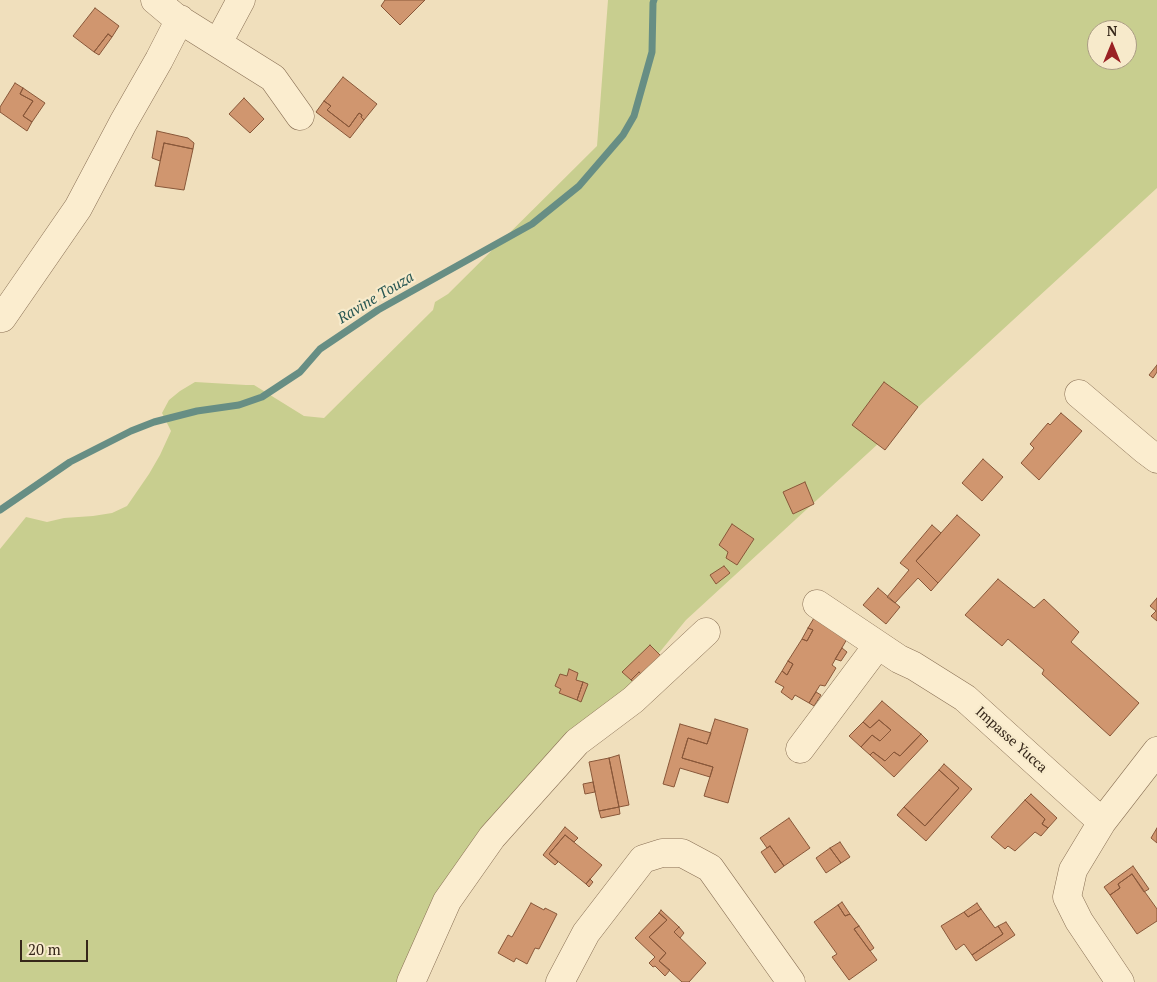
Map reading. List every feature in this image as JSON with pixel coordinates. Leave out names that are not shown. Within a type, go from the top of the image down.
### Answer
[{"type":"street","points":[[155,0],[180,19],[273,78],[300,116]]},
{"type":"street","points":[[218,43],[240,0]]},
{"type":"street","points":[[2,318],[78,208],[180,19]]},
{"type":"street","points":[[1080,394],[1145,450],[1157,458]]},
{"type":"street","name":"Impasse Yucca","points":[[817,604],[899,660],[914,666],[965,698],[1102,822]]},
{"type":"street","points":[[411,982],[447,901],[492,837],[577,742],[633,700],[706,632]]},
{"type":"street","points":[[800,749],[878,645]]},
{"type":"street","points":[[1120,982],[1080,921],[1068,897],[1073,870],[1102,822],[1157,751]]},
{"type":"street","points":[[560,982],[586,933],[644,859],[662,853],[682,853],[710,868],[791,982]]},
{"type":"green space","points":[[608,0],[1157,0],[1157,188],[686,620],[427,936],[399,982],[0,982],[0,549],[26,517],[47,522],[64,518],[112,513],[127,506],[149,474],[171,431],[162,413],[169,400],[195,382],[254,385],[304,416],[324,418],[433,310],[435,302],[448,294],[597,146]]},
{"type":"building","points":[[385,0],[425,0],[400,25],[381,6]]},
{"type":"building","points":[[95,8],[119,26],[112,37],[108,34],[94,52],[73,36]]},
{"type":"building","points":[[108,34],[112,37],[99,55],[94,52]]},
{"type":"building","points":[[343,77],[377,104],[364,120],[359,113],[349,127],[327,110],[331,106],[324,101]]},
{"type":"building","points":[[15,83],[23,88],[20,94],[33,101],[23,116],[32,122],[27,131],[0,112],[0,107]]},
{"type":"building","points":[[23,88],[45,103],[32,122],[23,116],[33,101],[20,94]]},
{"type":"building","points":[[244,98],[264,119],[250,133],[229,114]]},
{"type":"building","points":[[324,101],[331,106],[327,110],[349,127],[359,113],[362,115],[361,117],[364,120],[350,138],[316,112]]},
{"type":"building","points":[[157,131],[188,138],[194,143],[193,149],[164,143],[160,161],[152,158]]},
{"type":"building","points":[[164,143],[193,149],[184,190],[155,186]]},
{"type":"building","points":[[1157,365],[1157,372],[1153,378],[1149,375]]},
{"type":"building","points":[[884,382],[918,407],[885,450],[852,425]]},
{"type":"building","points":[[1061,413],[1082,431],[1039,480],[1021,463],[1034,448],[1030,444],[1048,423],[1050,425]]},
{"type":"building","points":[[983,459],[1003,477],[982,501],[962,483]]},
{"type":"building","points":[[805,482],[814,504],[793,514],[783,492]]},
{"type":"building","points":[[957,515],[980,535],[938,583],[916,561]]},
{"type":"building","points":[[732,524],[754,539],[737,565],[726,558],[728,552],[719,545]]},
{"type":"building","points":[[932,525],[941,533],[916,561],[938,583],[931,591],[918,578],[895,603],[887,597],[909,570],[900,563]]},
{"type":"building","points":[[724,566],[730,573],[716,584],[710,575]]},
{"type":"building","points":[[998,579],[1034,608],[1044,599],[1079,632],[1071,642],[1139,703],[1110,736],[1042,674],[1044,670],[1008,639],[1002,646],[965,615]]},
{"type":"building","points":[[878,588],[900,607],[886,624],[863,605]]},
{"type":"building","points":[[1157,598],[1157,621],[1151,616],[1156,611],[1150,606]]},
{"type":"building","points":[[814,618],[847,639],[832,665],[836,668],[825,686],[820,685],[809,703],[795,695],[792,700],[781,692],[784,687],[775,682],[782,671],[787,675],[793,664],[788,661],[802,639],[807,641],[813,630],[808,628]]},
{"type":"building","points":[[808,628],[813,630],[807,641],[802,639]]},
{"type":"building","points":[[650,645],[664,659],[646,679],[639,672],[631,680],[622,672]]},
{"type":"building","points":[[842,648],[847,652],[841,661],[835,659]]},
{"type":"building","points":[[788,661],[793,664],[787,675],[782,671]]},
{"type":"building","points":[[569,669],[578,673],[576,680],[583,682],[577,700],[559,693],[561,689],[555,686],[560,674],[567,676]]},
{"type":"building","points":[[639,672],[646,679],[638,686],[631,680]]},
{"type":"building","points":[[583,682],[588,684],[581,702],[577,700]]},
{"type":"building","points":[[816,692],[821,695],[814,706],[809,703]]},
{"type":"building","points":[[882,701],[921,734],[900,756],[894,752],[885,761],[873,752],[870,755],[861,747],[872,735],[880,741],[891,730],[879,720],[870,728],[863,722]]},
{"type":"building","points":[[715,719],[748,729],[728,803],[704,796],[713,767],[682,758],[688,738],[707,744]]},
{"type":"building","points":[[879,720],[891,730],[880,741],[872,735],[861,747],[849,736],[863,722],[870,728]]},
{"type":"building","points":[[680,724],[711,733],[707,744],[688,738],[682,758],[713,767],[710,777],[680,768],[674,787],[663,784]]},
{"type":"building","points":[[921,734],[928,741],[894,777],[870,755],[873,752],[885,761],[894,752],[900,756]]},
{"type":"building","points":[[619,755],[629,805],[619,807],[609,758]]},
{"type":"building","points":[[609,758],[619,807],[599,811],[589,762]]},
{"type":"building","points":[[944,764],[972,789],[926,841],[897,815],[904,807],[925,826],[959,788],[939,770]]},
{"type":"building","points":[[939,770],[959,788],[925,826],[904,807]]},
{"type":"building","points":[[593,782],[595,792],[585,794],[583,784]]},
{"type":"building","points":[[1031,794],[1057,818],[1048,828],[1042,824],[1045,819],[1025,800]]},
{"type":"building","points":[[1025,800],[1045,819],[1042,824],[1048,828],[1041,836],[1035,832],[1015,851],[1008,846],[1005,849],[991,837]]},
{"type":"building","points":[[619,807],[620,814],[601,818],[599,811]]},
{"type":"building","points":[[789,818],[810,848],[784,866],[770,846],[767,848],[760,838]]},
{"type":"building","points":[[565,827],[578,838],[574,842],[565,835],[549,854],[558,862],[555,865],[543,855]]},
{"type":"building","points":[[1157,828],[1157,843],[1151,838]]},
{"type":"building","points":[[565,835],[602,865],[586,884],[549,854]]},
{"type":"building","points":[[840,842],[850,857],[841,863],[830,848]]},
{"type":"building","points":[[770,846],[784,866],[775,873],[761,852]]},
{"type":"building","points":[[830,848],[841,863],[826,873],[816,858]]},
{"type":"building","points":[[1133,866],[1149,889],[1144,892],[1132,874],[1118,884],[1120,888],[1110,895],[1104,887]]},
{"type":"building","points":[[1132,874],[1157,909],[1157,921],[1137,934],[1110,895],[1120,888],[1118,884]]},
{"type":"building","points":[[590,879],[593,882],[589,887],[586,884]]},
{"type":"building","points":[[842,902],[850,914],[845,916],[838,905]]},
{"type":"building","points":[[531,903],[557,914],[539,949],[535,948],[527,964],[516,958],[514,962],[498,953],[508,935],[512,937]]},
{"type":"building","points":[[977,903],[981,909],[968,917],[964,912]]},
{"type":"building","points":[[838,905],[845,916],[850,914],[859,926],[854,929],[877,960],[849,980],[832,957],[837,954],[814,922]]},
{"type":"building","points":[[981,909],[995,928],[998,926],[1003,934],[972,955],[964,944],[956,950],[941,926],[964,912],[968,917]]},
{"type":"building","points":[[661,910],[679,927],[674,932],[706,963],[689,982],[682,982],[659,961],[666,953],[649,937],[667,920],[659,913]]},
{"type":"building","points":[[659,913],[667,920],[649,937],[666,953],[659,961],[670,970],[665,976],[649,963],[655,957],[635,938]]},
{"type":"building","points":[[1006,922],[1015,935],[976,961],[972,955],[1003,934],[998,926]]},
{"type":"building","points":[[859,926],[874,948],[870,951],[854,929]]},
{"type":"building","points":[[679,927],[684,933],[680,938],[674,932]]},
{"type":"waterway","name":"Ravine Touza","points":[[0,510],[70,462],[131,431],[154,422],[197,411],[239,405],[262,397],[300,372],[320,349],[378,310],[532,224],[579,186],[623,135],[634,116],[652,52],[654,0]]}]
